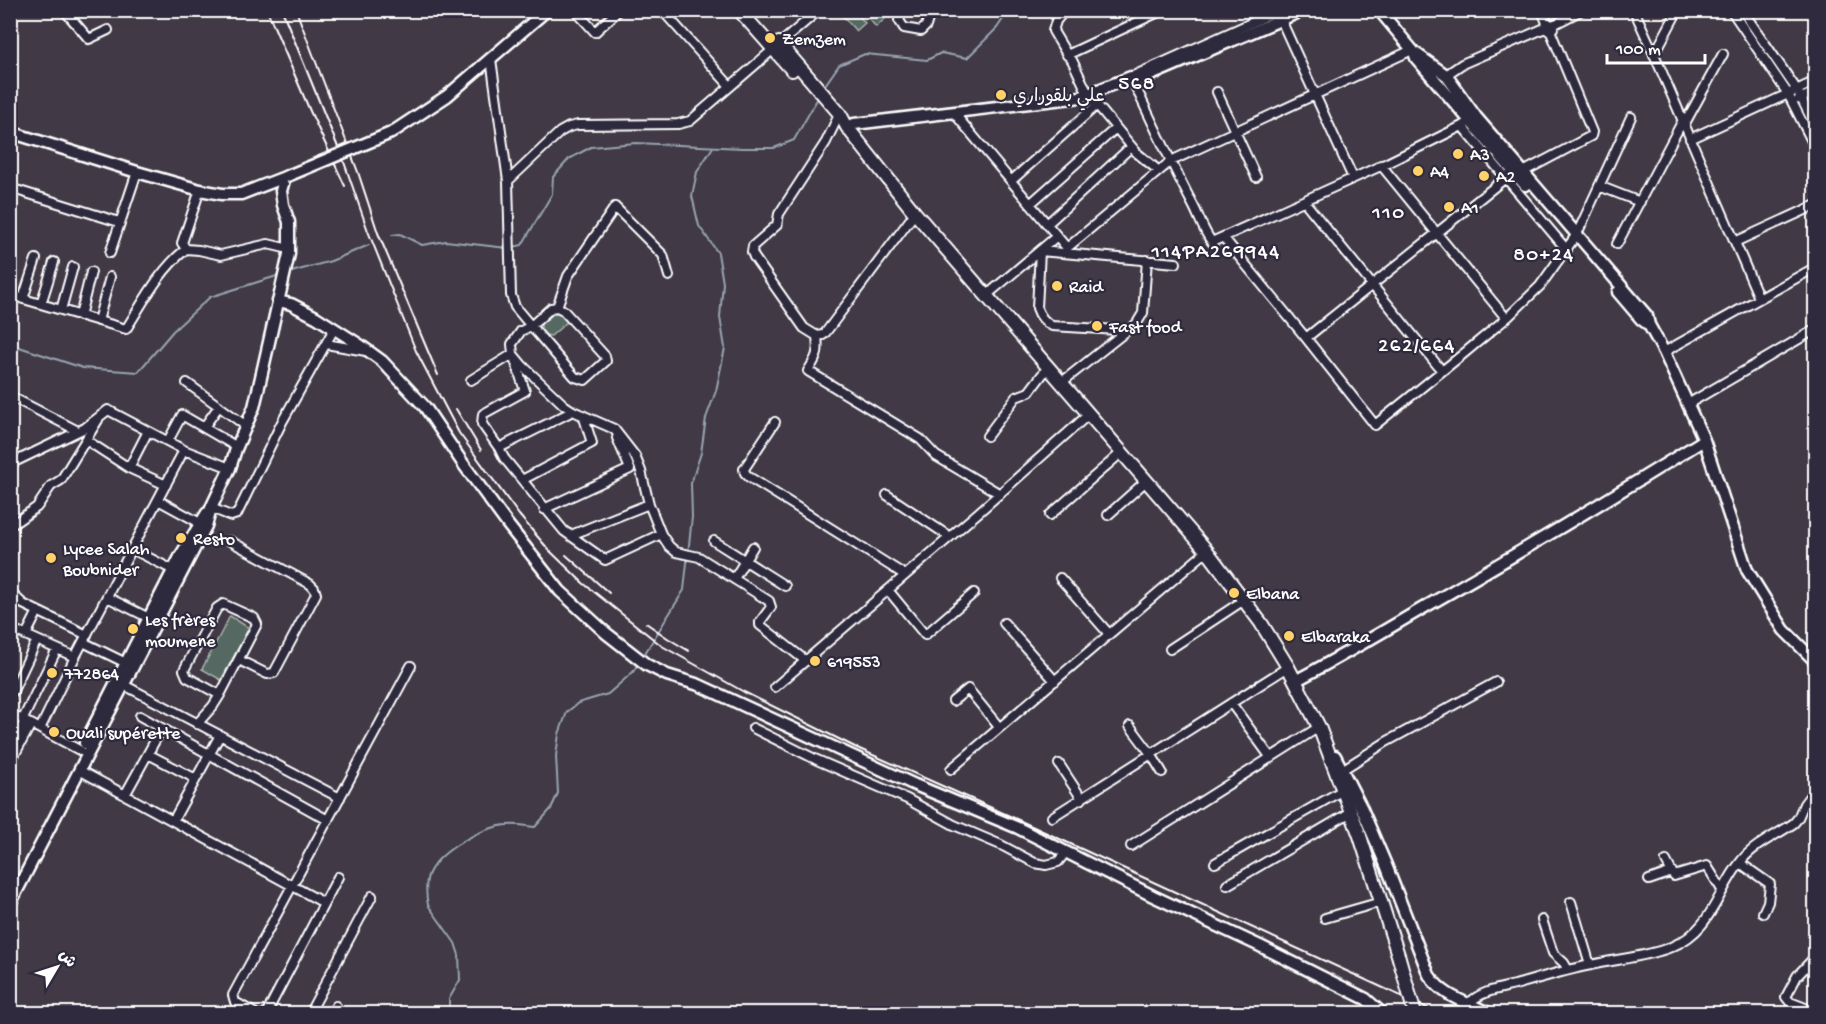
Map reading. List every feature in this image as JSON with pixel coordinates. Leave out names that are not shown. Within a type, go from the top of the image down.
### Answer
[{"type":"main road","points":[[10,132],[200,190],[222,195],[241,194],[391,133],[447,96],[547,10]]},
{"type":"main road","points":[[739,10],[776,46],[829,106],[837,119],[847,127]]},
{"type":"main road","points":[[847,127],[854,124],[1081,97],[1131,76],[1140,80],[1281,15],[1304,10]]},
{"type":"main road","points":[[1379,10],[1413,51],[1416,58],[1441,77],[1470,121],[1514,174],[1575,237],[1641,320],[1649,325],[1664,352],[1704,440],[1740,553],[1751,577],[1784,630],[1815,662]]},
{"type":"main road","points":[[829,106],[840,114],[847,127],[915,213],[1207,551],[1244,600],[1288,667],[1362,809],[1429,975],[1436,986],[1446,994],[1490,1014]]},
{"type":"main road","points":[[10,904],[206,526],[211,508],[246,426],[256,396],[289,252],[289,222],[281,191],[285,177]]},
{"type":"main road","points":[[259,188],[275,194],[283,205]]},
{"type":"main road","points":[[278,302],[291,304],[316,317],[382,361],[425,407],[464,465],[559,590],[599,627],[647,666],[699,685],[915,785],[1018,828],[1366,999],[1383,1014]]},
{"type":"main road","points":[[1295,681],[1506,561],[1704,440]]},
{"type":"main road","points":[[10,891],[173,570],[211,508]]},
{"type":"main road","points":[[1319,727],[1351,812],[1415,1014]]},
{"type":"street","points":[[64,10],[89,39],[108,30]]},
{"type":"street","points":[[575,10],[595,32],[619,10]]},
{"type":"street","points":[[662,10],[730,86]]},
{"type":"street","points":[[903,10],[899,20],[904,28],[921,31],[926,26],[931,10]]},
{"type":"street","points":[[1065,10],[1056,21],[1053,31],[1072,60],[1088,94],[1131,147],[1159,171]]},
{"type":"street","points":[[1067,55],[1163,10]]},
{"type":"street","points":[[1306,338],[1437,232],[1514,174],[1591,136],[1592,132],[1542,10]]},
{"type":"street","points":[[1441,77],[1462,64],[1549,27],[1582,10]]},
{"type":"street","points":[[1634,10],[1759,298]]},
{"type":"street","points":[[1654,55],[1678,10]]},
{"type":"street","points":[[1738,13],[1753,10]]},
{"type":"street","points":[[508,181],[560,132],[569,127],[682,123],[694,118],[817,11]]},
{"type":"street","points":[[1738,13],[1797,90],[1815,128]]},
{"type":"street","points":[[1738,13],[1788,94],[1815,149]]},
{"type":"street","points":[[1281,15],[1353,178]]},
{"type":"street","points":[[954,113],[1067,248],[1171,161],[1413,51]]},
{"type":"street","points":[[1617,244],[1723,54]]},
{"type":"street","points":[[491,59],[508,181],[510,256],[515,308],[531,326],[575,377],[585,380],[591,377],[606,361],[605,356],[563,310],[557,307],[551,308],[531,326],[521,331],[512,344],[525,391],[483,414],[482,424],[504,458],[544,509],[564,531],[605,560],[661,534]]},
{"type":"street","points":[[477,69],[482,69],[494,78]]},
{"type":"street","points":[[1131,76],[1205,233],[1212,242],[1381,165],[1470,121]]},
{"type":"street","points":[[1690,139],[1815,81]]},
{"type":"street","points":[[1217,92],[1256,177]]},
{"type":"street","points":[[1792,102],[1815,92]]},
{"type":"street","points":[[1011,181],[1097,105]]},
{"type":"street","points":[[1223,237],[1375,425],[1506,318],[1540,286],[1575,237],[1631,117]]},
{"type":"street","points":[[837,119],[826,142],[779,214],[777,225],[753,246],[752,252],[804,328],[817,336],[826,332],[915,213]]},
{"type":"street","points":[[1030,204],[1116,128]]},
{"type":"street","points":[[1047,224],[1131,147]]},
{"type":"street","points":[[1381,165],[1506,318]]},
{"type":"street","points":[[110,253],[137,172]]},
{"type":"street","points":[[1514,174],[1566,250]]},
{"type":"street","points":[[1599,186],[1640,202]]},
{"type":"street","points":[[10,188],[119,222]]},
{"type":"street","points":[[186,249],[182,243],[200,190]]},
{"type":"street","points":[[1304,201],[1442,371]]},
{"type":"street","points":[[1735,242],[1815,205]]},
{"type":"street","points":[[557,307],[568,276],[615,207],[663,255],[669,276]]},
{"type":"street","points":[[987,296],[1057,236]]},
{"type":"street","points":[[10,295],[126,330],[160,276],[186,249],[221,255],[268,244],[289,252]]},
{"type":"street","points":[[1040,251],[1176,263]]},
{"type":"street","points":[[1040,251],[1037,308],[1047,323],[1052,326],[1118,330],[1131,328]]},
{"type":"street","points":[[23,299],[36,259]]},
{"type":"street","points":[[1062,382],[1137,322],[1143,313],[1147,260]]},
{"type":"street","points":[[41,304],[54,262]]},
{"type":"street","points":[[61,310],[73,267]]},
{"type":"street","points":[[1664,352],[1815,267]]},
{"type":"street","points":[[80,316],[91,272]]},
{"type":"street","points":[[98,321],[110,277]]},
{"type":"street","points":[[211,508],[231,516],[237,514],[282,422],[334,328]]},
{"type":"street","points":[[1688,404],[1815,329]]},
{"type":"street","points":[[817,336],[819,349],[808,371],[920,439],[936,456],[1000,494]]},
{"type":"street","points":[[326,344],[366,351]]},
{"type":"street","points":[[471,380],[513,354]]},
{"type":"street","points":[[513,354],[540,383],[573,411],[614,429],[634,456],[661,534],[675,552],[699,557],[769,601],[771,608],[760,625],[806,661]]},
{"type":"street","points":[[987,436],[1016,398],[1029,392],[1048,367]]},
{"type":"street","points":[[187,383],[246,426]]},
{"type":"street","points":[[12,398],[78,431]]},
{"type":"street","points":[[204,427],[219,406]]},
{"type":"street","points":[[10,464],[85,428],[108,410],[184,450],[230,468]]},
{"type":"street","points":[[499,448],[573,411]]},
{"type":"street","points":[[10,526],[37,507],[51,486],[62,480],[102,414]]},
{"type":"street","points":[[775,687],[1000,494],[1089,414]]},
{"type":"street","points":[[168,441],[182,415],[237,447]]},
{"type":"street","points":[[522,480],[592,443],[583,415]]},
{"type":"street","points":[[775,422],[744,469],[745,473],[905,575]]},
{"type":"street","points":[[544,509],[630,469],[614,429]]},
{"type":"street","points":[[129,468],[147,430]]},
{"type":"street","points":[[86,440],[129,468],[166,485]]},
{"type":"street","points":[[40,729],[75,657],[184,450]]},
{"type":"street","points":[[1050,515],[1121,453]]},
{"type":"street","points":[[1108,515],[1146,481]]},
{"type":"street","points":[[887,495],[950,537]]},
{"type":"street","points":[[158,500],[200,523]]},
{"type":"street","points":[[571,536],[649,504]]},
{"type":"street","points":[[230,541],[310,584],[316,594],[274,673],[267,674],[239,660]]},
{"type":"street","points":[[714,541],[785,586]]},
{"type":"street","points":[[734,579],[753,547]]},
{"type":"street","points":[[132,549],[173,570]]},
{"type":"street","points":[[951,769],[1207,551]]},
{"type":"street","points":[[1060,578],[1109,634]]},
{"type":"street","points":[[888,590],[925,635],[974,593]]},
{"type":"street","points":[[10,592],[23,604],[126,663]]},
{"type":"street","points":[[107,597],[149,618]]},
{"type":"street","points":[[1170,649],[1244,600]]},
{"type":"street","points":[[198,724],[220,695],[256,626],[254,618],[228,605],[221,604],[184,670],[187,677],[220,695]]},
{"type":"street","points":[[26,635],[38,611]]},
{"type":"street","points":[[1004,623],[1055,681]]},
{"type":"street","points":[[10,628],[75,657]]},
{"type":"street","points":[[10,697],[37,640]]},
{"type":"street","points":[[10,763],[57,649]]},
{"type":"street","points":[[256,1014],[236,1003],[233,995],[411,666]]},
{"type":"street","points":[[1052,817],[1288,667]]},
{"type":"street","points":[[1342,770],[1386,742],[1496,682]]},
{"type":"street","points":[[124,685],[340,798]]},
{"type":"street","points":[[953,701],[968,688],[999,727]]},
{"type":"street","points":[[1231,703],[1271,758]]},
{"type":"street","points":[[10,714],[81,752]]},
{"type":"street","points":[[140,716],[328,820]]},
{"type":"street","points":[[10,748],[26,722]]},
{"type":"street","points":[[1130,726],[1162,772]]},
{"type":"street","points":[[1131,846],[1319,727]]},
{"type":"street","points":[[125,795],[162,728]]},
{"type":"street","points":[[753,728],[817,760],[907,799],[954,825],[1001,845],[1035,863],[1046,865],[1058,862],[1066,852]]},
{"type":"street","points":[[173,821],[220,735]]},
{"type":"street","points":[[148,754],[196,779]]},
{"type":"street","points":[[1059,764],[1082,799]]},
{"type":"street","points":[[79,770],[324,903]]},
{"type":"street","points":[[1469,1003],[1485,993],[1568,970],[1663,950],[1678,944],[1700,929],[1740,863],[1752,851],[1794,823],[1815,788]]},
{"type":"street","points":[[1215,863],[1343,790]]},
{"type":"street","points":[[1227,885],[1351,812]]},
{"type":"street","points":[[1666,861],[1674,876],[1707,866],[1722,890]]},
{"type":"street","points":[[1740,863],[1770,884],[1768,902],[1763,913]]},
{"type":"street","points":[[1649,880],[1672,872]]},
{"type":"street","points":[[266,1014],[338,877]]},
{"type":"street","points":[[309,1014],[372,897]]},
{"type":"street","points":[[1325,918],[1381,902]]},
{"type":"street","points":[[1571,902],[1590,965]]},
{"type":"street","points":[[1542,920],[1553,953],[1568,970]]},
{"type":"street","points":[[1815,956],[1797,976],[1786,997],[1790,1002],[1815,1011]]},
{"type":"green space","points":[[843,10],[855,11],[865,23],[856,31],[840,13]]},
{"type":"green space","points":[[862,11],[887,11],[890,14],[876,27]]},
{"type":"green space","points":[[556,312],[567,322],[551,336],[545,335],[541,330],[541,324]]},
{"type":"green space","points":[[230,616],[249,628],[221,680],[202,669]]},
{"type":"waterway","points":[[823,88],[839,65],[865,54],[927,60],[941,53],[967,58],[997,28],[1009,10]]},
{"type":"waterway","points":[[513,247],[522,245],[552,194],[553,177],[569,159],[591,147],[636,143],[774,148],[794,140],[819,96]]},
{"type":"waterway","points":[[642,658],[684,590],[692,517],[691,483],[701,453],[706,418],[716,391],[725,348],[720,317],[723,283],[718,253],[699,226],[692,196],[697,172],[713,147]]},
{"type":"waterway","points":[[392,235],[400,234],[422,245],[446,241],[507,248]]},
{"type":"waterway","points":[[288,273],[331,261],[369,245]]},
{"type":"waterway","points":[[10,344],[83,368],[138,372],[173,331],[210,297],[280,275]]},
{"type":"waterway","points":[[449,1014],[449,999],[460,980],[459,955],[455,943],[428,905],[426,889],[429,873],[442,856],[452,848],[486,830],[507,825],[535,827],[551,809],[558,793],[556,756],[559,734],[567,712],[578,703],[608,694],[633,672],[639,662]]},
{"type":"railway","points":[[267,10],[345,186]]},
{"type":"railway","points":[[282,10],[344,162],[368,231],[416,351],[459,433],[519,515],[549,550],[583,583],[662,646],[744,692],[855,747],[1440,1014]]},
{"type":"railway","points":[[296,10],[358,172],[378,233],[438,375]]},
{"type":"railway","points":[[456,409],[481,450]]},
{"type":"railway","points":[[566,555],[609,593]]},
{"type":"railway","points":[[646,623],[689,651]]},
{"type":"place","name":"Zemzem","points":[[770,38]]},
{"type":"place","name":"علي بلقوراري","points":[[1001,95]]},
{"type":"place","name":"A3","points":[[1458,154]]},
{"type":"place","name":"A4","points":[[1418,171]]},
{"type":"place","name":"A2","points":[[1484,176]]},
{"type":"place","name":"A1","points":[[1449,207]]},
{"type":"place","name":"Raid","points":[[1057,286]]},
{"type":"place","name":"Fast food","points":[[1097,326]]},
{"type":"place","name":"Resto","points":[[181,538]]},
{"type":"place","name":"Lycee Salah Boubnider","points":[[51,558]]},
{"type":"place","name":"Elbana","points":[[1234,593]]},
{"type":"place","name":"Les frères moumene","points":[[133,629]]},
{"type":"place","name":"Elbaraka","points":[[1289,636]]},
{"type":"place","name":"619553","points":[[815,661]]},
{"type":"place","name":"772864","points":[[52,673]]},
{"type":"place","name":"Ouali supérette","points":[[54,732]]},
{"type":"district","name":"568","points":[[1137,82]]},
{"type":"district","name":"110","points":[[1389,211]]},
{"type":"district","name":"114PA269944","points":[[1216,250]]},
{"type":"district","name":"80+24","points":[[1544,253]]},
{"type":"district","name":"262/664","points":[[1417,344]]}]
